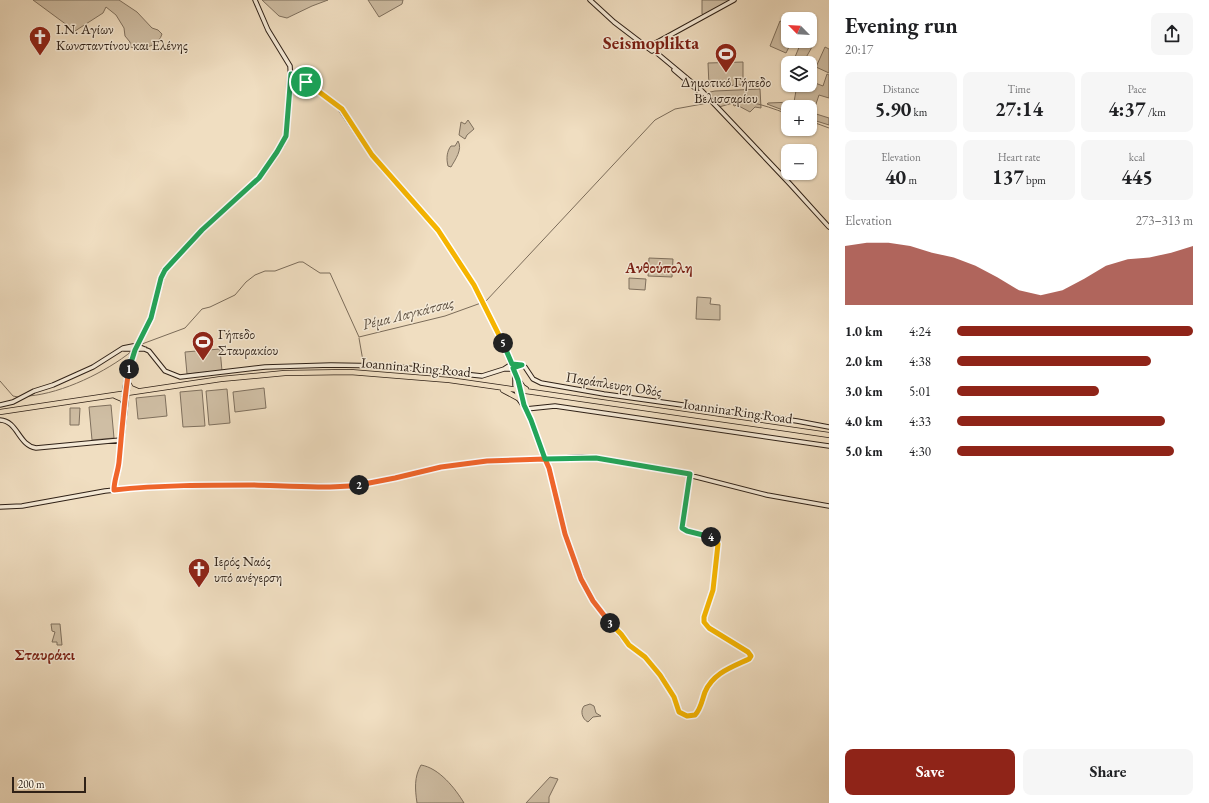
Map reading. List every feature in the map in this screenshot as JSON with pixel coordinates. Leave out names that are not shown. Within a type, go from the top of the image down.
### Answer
[{"type":"highway","name":"Ioannina Ring Road","points":[[0,412],[243,377],[320,372],[412,376],[496,386],[829,435]]},
{"type":"highway","points":[[518,380],[523,387],[531,392]]},
{"type":"highway","points":[[128,383],[131,388],[138,391]]},
{"type":"highway","points":[[496,386],[518,398]]},
{"type":"highway","points":[[113,395],[120,398],[124,402]]},
{"type":"street","points":[[114,490],[118,471],[128,377],[136,348],[151,318],[161,278],[165,270],[202,230],[256,181],[282,145],[287,127],[291,74],[288,61],[268,30],[255,0]]},
{"type":"street","points":[[590,0],[617,25],[653,48]]},
{"type":"street","points":[[593,0],[613,19],[653,48],[706,97],[794,188],[829,227]]},
{"type":"street","points":[[653,48],[668,37],[734,0]]},
{"type":"street","points":[[291,74],[299,77],[344,111],[372,155],[390,178],[425,214],[464,269],[491,318],[512,364],[518,389],[549,468],[565,534],[585,587],[596,605],[627,643],[645,657],[660,675],[674,697],[679,712],[687,716],[695,715],[707,688],[716,677],[723,671],[749,659],[751,656],[748,652],[709,628],[704,622],[704,617],[713,590],[718,543],[712,538],[687,531],[682,528],[690,474]]},
{"type":"street","points":[[0,405],[17,401],[34,391],[53,385],[87,370],[123,348],[146,349],[152,353],[165,371],[180,377],[265,367],[311,365],[389,366],[479,376],[504,369],[512,364],[522,365]]},
{"type":"street","points":[[504,369],[522,365]]},
{"type":"street","name":"Παράπλευρη Οδός","points":[[522,365],[535,380],[541,383],[604,394],[829,427]]},
{"type":"street","points":[[515,374],[518,380],[518,398],[524,405]]},
{"type":"street","points":[[124,408],[128,377]]},
{"type":"street","points":[[526,409],[555,406],[829,446]]},
{"type":"street","points":[[529,414],[538,408]]},
{"type":"street","points":[[0,420],[11,424],[25,443],[36,448],[121,440]]},
{"type":"street","points":[[0,507],[28,505],[114,490],[179,485],[256,485],[283,487],[345,486],[373,483],[434,468],[472,463],[596,458],[690,474],[767,495],[829,506]]},
{"type":"shaded area","points":[[33,0],[119,0],[137,12],[152,28],[158,30],[162,34],[161,38],[159,41],[150,46],[138,46],[136,48],[130,47],[130,42],[125,36],[124,28],[116,15],[106,7],[103,13],[75,31]]},
{"type":"shaded area","points":[[262,0],[328,0],[287,18],[279,16]]},
{"type":"shaded area","points":[[368,0],[403,0],[402,4],[379,17]]},
{"type":"shaded area","points":[[702,0],[730,0],[704,15],[702,14]]},
{"type":"shaded area","points":[[781,21],[781,48],[788,48],[786,53],[770,46]]},
{"type":"shaded area","points":[[825,47],[829,49],[829,73],[817,67]]},
{"type":"shaded area","points":[[799,48],[811,48],[807,56],[795,56]]},
{"type":"shaded area","name":"Δημοτικό Γήπεδο Βελισσαρίου","points":[[743,62],[743,85],[709,86],[708,63]]},
{"type":"shaded area","points":[[827,74],[829,75],[829,98],[819,95],[817,101],[794,100],[796,92],[817,92],[817,84],[823,86]]},
{"type":"shaded area","points":[[760,89],[761,108],[755,107],[750,112],[737,105],[734,106],[733,103],[719,107],[708,95],[710,92],[715,91]]},
{"type":"shaded area","points":[[781,102],[781,109],[767,104]]},
{"type":"shaded area","points":[[817,114],[829,118],[829,125],[817,121]]},
{"type":"shaded area","points":[[468,120],[474,129],[465,139],[459,135],[461,122],[465,124]]},
{"type":"shaded area","points":[[458,141],[460,147],[458,154],[451,167],[448,166],[448,152],[451,146],[455,146]]},
{"type":"shaded area","points":[[649,258],[673,259],[672,277],[648,276]]},
{"type":"shaded area","points":[[629,278],[646,279],[645,290],[629,289]]},
{"type":"shaded area","points":[[697,297],[711,298],[710,304],[720,305],[720,320],[696,319]]},
{"type":"shaded area","name":"Γήπεδο Σταυρακίου","points":[[220,349],[222,371],[187,374],[185,352]]},
{"type":"shaded area","points":[[264,388],[266,408],[235,412],[233,392]]},
{"type":"shaded area","name":"Γήπεδο Σταυρακίου","points":[[227,389],[230,423],[209,425],[206,391]]},
{"type":"shaded area","name":"Γήπεδο Σταυρακίου","points":[[202,390],[205,426],[183,427],[180,392]]},
{"type":"shaded area","points":[[165,395],[167,416],[138,419],[136,398]]},
{"type":"shaded area","points":[[111,405],[114,438],[92,440],[89,407]]},
{"type":"shaded area","points":[[70,408],[80,408],[79,425],[70,425]]},
{"type":"shaded area","points":[[51,624],[60,624],[62,645],[57,645],[57,642],[52,642],[55,632],[52,631]]},
{"type":"shaded area","points":[[590,704],[594,706],[596,713],[601,716],[593,717],[588,722],[583,717],[582,710],[584,706]]},
{"type":"shaded area","points":[[421,765],[440,774],[456,791],[464,803],[417,803],[416,783],[417,774]]},
{"type":"shaded area","points":[[550,777],[558,779],[549,797],[549,803],[526,803]]},
{"type":"waterway","name":"Ρέμα Λαγκάτσας","points":[[715,102],[736,101],[752,103],[781,112]]},
{"type":"waterway","name":"Ρέμα Λαγκάτσας","points":[[486,301],[655,120],[675,109],[708,103]]},
{"type":"waterway","name":"Ρέμα Λαγκάτσας","points":[[817,124],[829,128]]},
{"type":"waterway","name":"Ρέμα Λαγκάτσας","points":[[142,344],[185,328],[202,309],[210,307],[235,295],[246,282],[255,275],[265,271],[275,271],[299,262],[303,262],[320,273],[330,273],[359,337],[445,316],[481,303]]},
{"type":"waterway","points":[[359,338],[363,361]]},
{"type":"waterway","name":"Ρέμα Λαγκάτσας","points":[[29,396],[56,391],[84,380],[122,359],[132,351]]},
{"type":"waterway","name":"Ρέμα Λαγκάτσας","points":[[0,381],[13,396],[18,397]]},
{"type":"place","name":"Ι.Ν. Αγίων Κωνσταντίνου και Ελένης","points":[[40,56]]},
{"type":"place","name":"Δημοτικό Γήπεδο Βελισσαρίου","points":[[726,74]]},
{"type":"place","name":"Γήπεδο Σταυρακίου","points":[[203,362]]},
{"type":"place","name":"Ιερός Ναός υπό ανέγερση","points":[[199,588]]},
{"type":"district","name":"Seismoplikta","points":[[651,42]]},
{"type":"district","name":"Ανθούπολη","points":[[659,267]]},
{"type":"district","name":"Σταυράκι","points":[[45,654]]},
{"type":"route","points":[[306,82],[294,74],[291,74],[286,136],[282,145],[262,174],[252,185],[202,230],[165,269],[163,273],[151,318],[138,343],[130,363],[125,388],[118,471],[114,490],[179,485],[256,485],[283,487],[345,486],[373,483],[434,468],[494,460],[545,459],[549,468],[565,534],[574,554],[581,579],[590,597],[629,645],[645,657],[660,675],[674,697],[679,712],[687,716],[695,715],[709,684],[723,671],[749,659],[751,655],[705,625],[704,617],[713,590],[718,543],[712,538],[687,531],[682,528],[690,474],[596,458],[582,457],[545,459],[524,405],[518,380],[513,368],[522,365],[515,363],[512,364],[488,311],[460,262],[425,214],[390,178],[372,155],[342,109],[306,82]]}]
